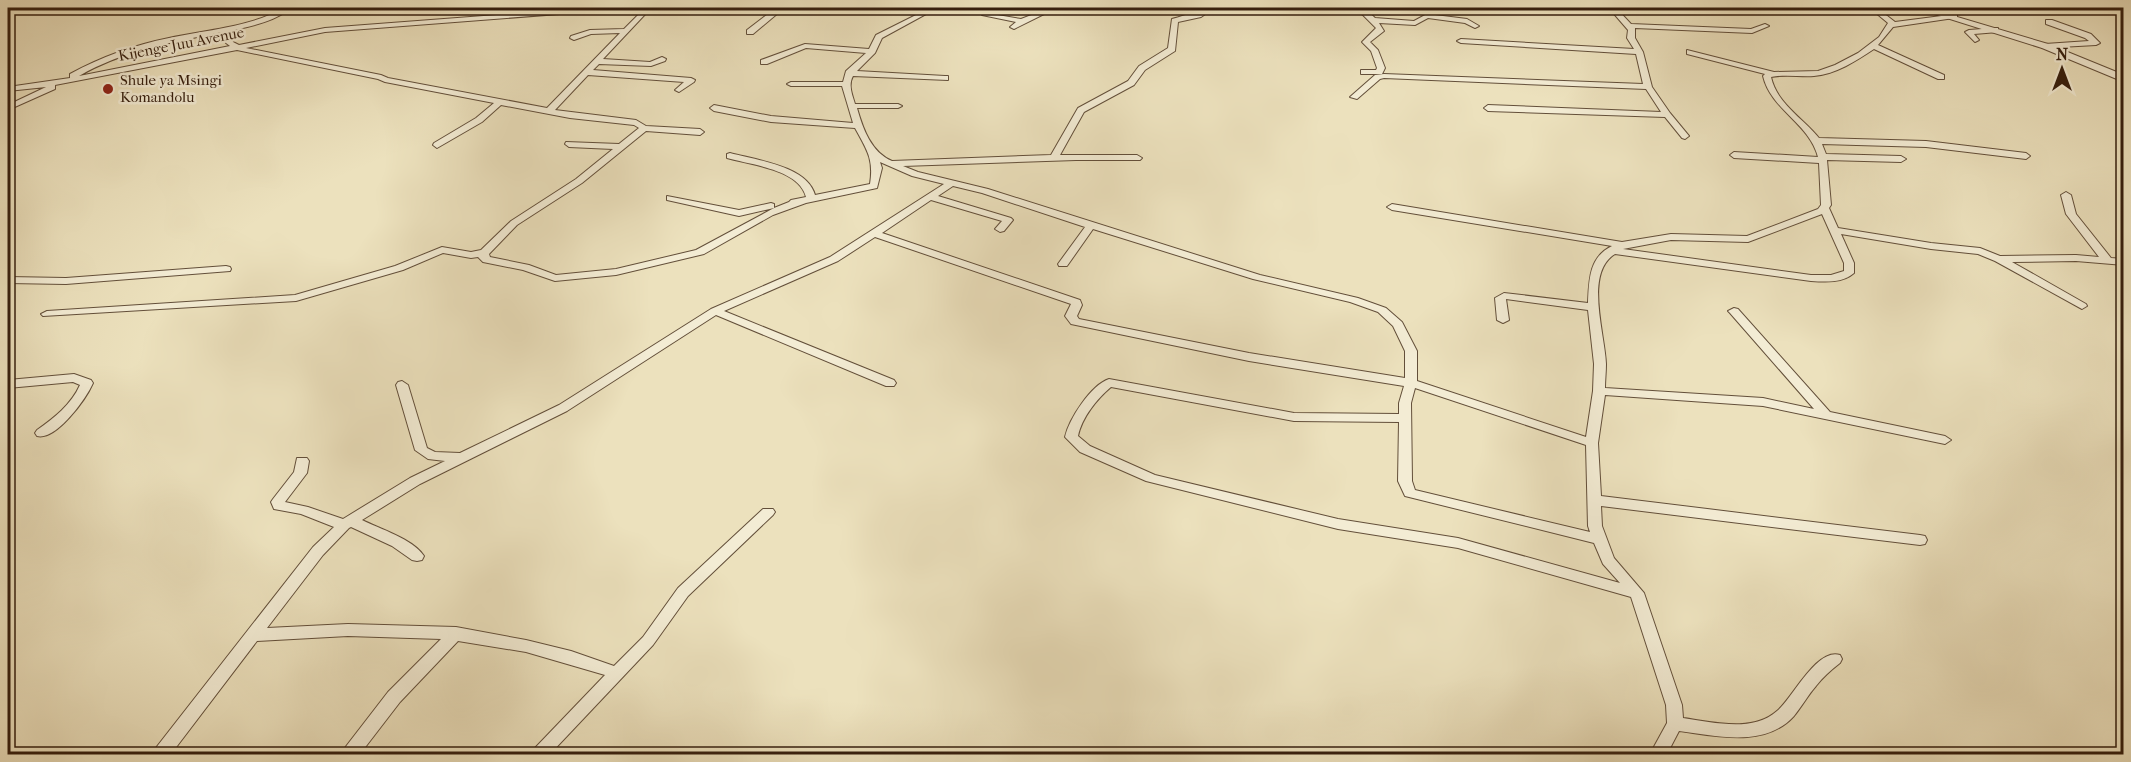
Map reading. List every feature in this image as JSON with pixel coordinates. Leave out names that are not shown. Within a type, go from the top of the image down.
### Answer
[{"type":"street","points":[[115,8],[140,11],[155,8]]},
{"type":"street","points":[[8,108],[88,67],[138,48],[267,18],[287,8]]},
{"type":"street","name":"Kijenge Juu Avenue","points":[[8,89],[346,28],[474,21],[610,8]]},
{"type":"street","points":[[549,111],[648,8]]},
{"type":"street","points":[[750,32],[780,8]]},
{"type":"street","points":[[670,198],[739,213],[874,186],[877,168],[872,151],[858,126],[851,106],[848,78],[872,51],[879,37],[934,8]]},
{"type":"street","points":[[1014,27],[1022,21],[1040,15],[1027,8]]},
{"type":"street","points":[[1054,158],[1081,110],[1131,83],[1142,68],[1169,53],[1172,49],[1174,21],[1198,15],[1211,8]]},
{"type":"street","points":[[1355,8],[1373,20],[1380,31],[1366,42],[1374,50],[1381,68],[1379,72],[1364,72]]},
{"type":"street","points":[[1613,8],[1629,26],[1639,52],[1648,87],[1685,136]]},
{"type":"street","points":[[1873,8],[1890,19],[1892,25]]},
{"type":"street","points":[[1919,8],[1954,16],[2045,46],[2118,74],[2124,79]]},
{"type":"street","points":[[986,15],[1022,21]]},
{"type":"street","points":[[1373,20],[1415,23],[1427,16],[1467,21],[1475,26]]},
{"type":"street","points":[[1392,207],[1617,247],[1705,266],[1831,279],[1849,273],[1849,263],[1824,208],[1826,205],[1822,158],[1817,141],[1785,108],[1767,82],[1767,76],[1828,72],[1876,46],[1892,25],[1954,16]]},
{"type":"street","points":[[2045,46],[2096,43],[2088,36],[2049,22]]},
{"type":"street","points":[[1629,26],[1752,31],[1765,27]]},
{"type":"street","points":[[226,28],[230,43],[236,47],[369,74],[385,80],[549,111],[636,123],[644,128],[700,132]]},
{"type":"street","points":[[1975,40],[1969,32],[1995,30]]},
{"type":"street","points":[[574,38],[590,32],[624,31]]},
{"type":"street","points":[[1461,41],[1639,52]]},
{"type":"street","points":[[764,62],[805,46],[872,51]]},
{"type":"street","points":[[1876,46],[1941,76]]},
{"type":"street","points":[[1690,52],[1773,74]]},
{"type":"street","points":[[595,61],[651,64],[662,58]]},
{"type":"street","points":[[586,72],[692,80],[679,90]]},
{"type":"street","points":[[1354,98],[1378,77],[1384,76],[1648,87]]},
{"type":"street","points":[[791,84],[848,78],[945,78]]},
{"type":"street","points":[[436,145],[465,126],[485,118],[500,101]]},
{"type":"street","points":[[851,106],[898,106]]},
{"type":"street","points":[[714,108],[761,118],[858,126]]},
{"type":"street","points":[[1488,108],[1667,115]]},
{"type":"street","points":[[47,314],[296,298],[399,268],[442,250],[471,255],[484,253],[514,224],[571,187],[644,128]]},
{"type":"street","points":[[1817,141],[1926,144],[2026,156]]},
{"type":"street","points":[[570,144],[622,147]]},
{"type":"street","points":[[872,151],[886,163],[1257,277],[1354,300],[1382,310],[1398,324],[1407,338],[1411,351],[1411,383],[1405,403],[1405,481],[1410,493],[1599,539]]},
{"type":"street","points":[[886,163],[1054,158],[1080,155],[1137,158]]},
{"type":"street","points":[[1734,155],[1901,159]]},
{"type":"street","points":[[730,156],[792,173],[808,187],[807,200]]},
{"type":"street","points":[[161,754],[318,551],[348,523],[415,481],[459,457],[563,408],[716,311],[834,259],[952,183]]},
{"type":"street","points":[[2066,195],[2071,213],[2109,261]]},
{"type":"street","points":[[930,197],[1008,220],[1000,229]]},
{"type":"street","points":[[484,253],[483,258],[487,260],[525,267],[555,278],[616,272],[700,252],[770,213],[807,200]]},
{"type":"street","points":[[1658,754],[1675,724],[1674,705],[1637,593],[1608,560],[1599,539],[1594,516],[1592,443],[1600,363],[1593,306],[1598,265],[1617,247],[1671,237],[1749,239],[1802,220],[1824,208]]},
{"type":"street","points":[[1063,264],[1090,225]]},
{"type":"street","points":[[1834,230],[1931,246],[1970,249],[1999,259],[2082,306]]},
{"type":"street","points":[[876,234],[930,250],[1076,302],[1077,305],[1071,316],[1075,322],[1249,357],[1411,383],[1592,443]]},
{"type":"street","points":[[1999,259],[2124,262]]},
{"type":"street","points":[[8,280],[19,283],[66,281],[226,269]]},
{"type":"street","points":[[1503,320],[1500,298],[1504,296],[1593,306]]},
{"type":"street","points":[[716,311],[890,383]]},
{"type":"street","points":[[1734,311],[1825,414]]},
{"type":"street","points":[[8,384],[74,378],[87,383],[74,405],[60,420],[41,433]]},
{"type":"street","points":[[1406,418],[1294,417],[1109,383],[1095,395],[1073,427],[1071,437],[1085,449],[1151,478],[1338,524],[1458,543],[1637,593]]},
{"type":"street","points":[[402,385],[421,450],[433,456],[459,457]]},
{"type":"street","points":[[1599,391],[1736,398],[1825,414],[1945,440]]},
{"type":"street","points":[[302,461],[300,473],[278,501],[279,506],[286,509],[303,510],[348,523],[397,542],[417,556]]},
{"type":"street","points":[[1594,500],[1920,540]]},
{"type":"street","points":[[540,754],[657,630],[683,592],[768,512]]},
{"type":"street","points":[[254,635],[325,629],[456,633],[568,655],[617,673]]},
{"type":"street","points":[[350,754],[394,697],[456,633]]},
{"type":"street","points":[[1675,724],[1743,730],[1758,729],[1773,724],[1784,716],[1814,677],[1834,659]]},
{"type":"place","name":"Shule ya Msingi Komandolu","points":[[108,89]]}]
